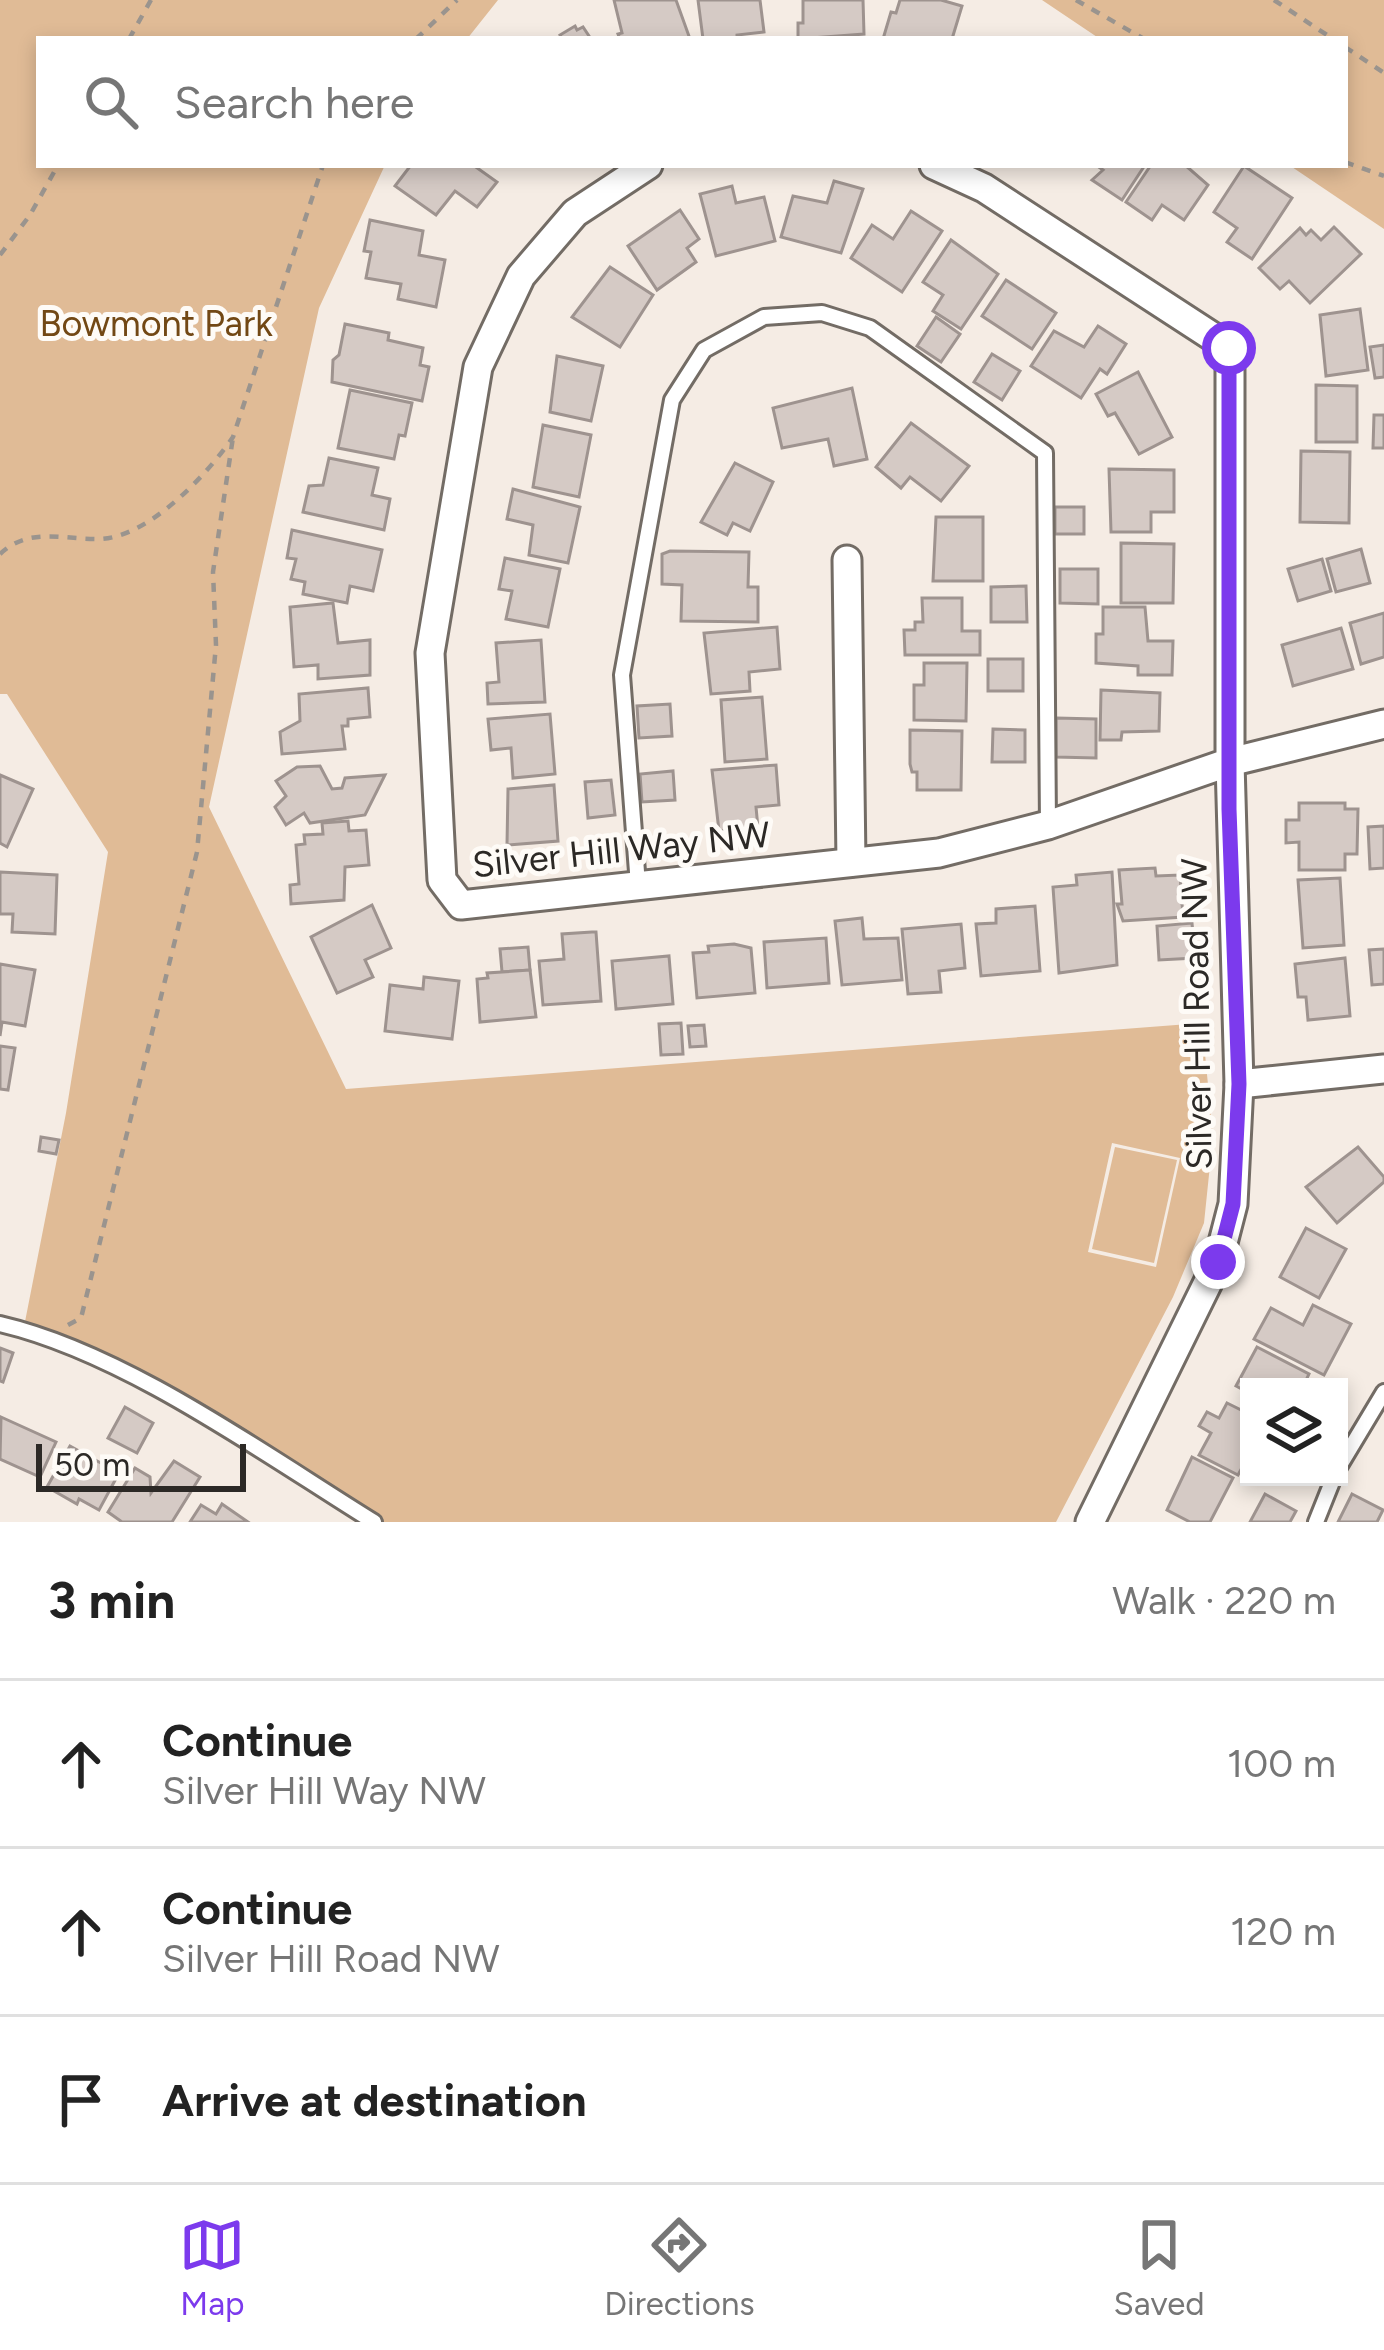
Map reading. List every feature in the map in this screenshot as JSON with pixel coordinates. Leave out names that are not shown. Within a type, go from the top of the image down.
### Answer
[{"type":"street","name":"Silver Hill Way NW","points":[[643,168],[575,213],[521,276],[478,367],[430,652],[442,880],[461,904],[939,854],[1048,825],[1230,763],[1384,724]]},
{"type":"street","points":[[941,168],[984,188],[1229,348],[1230,763]]},
{"type":"street","points":[[847,560],[851,862]]},
{"type":"street","name":"Silver Hill Road NW","points":[[1090,1522],[1218,1262],[1233,1204],[1239,1084],[1230,763]]},
{"type":"street","points":[[1239,1084],[1384,1069]]},
{"type":"lane","points":[[638,886],[622,675],[672,400],[704,350],[764,317],[822,314],[870,328],[1046,453],[1048,825]]},
{"type":"lane","points":[[0,1324],[48,1335],[179,1402],[374,1522]]},
{"type":"lane","points":[[1348,1452],[1384,1392]]},
{"type":"lane","points":[[1316,1522],[1330,1486]]},
{"type":"path","points":[[131,36],[151,0]]},
{"type":"path","points":[[419,36],[457,0]]},
{"type":"path","points":[[1076,0],[1139,36]]},
{"type":"path","points":[[1274,0],[1328,36]]},
{"type":"path","points":[[1348,49],[1384,73]]},
{"type":"path","points":[[1348,163],[1384,176]]},
{"type":"path","points":[[0,255],[56,168]]},
{"type":"path","points":[[48,1335],[81,1318],[197,852],[216,645],[213,572],[233,437],[322,168]]},
{"type":"path","points":[[0,554],[13,542],[40,536],[103,539],[142,524],[210,470],[233,437]]},
{"type":"green space","name":"Bowmont Park","points":[[0,0],[498,0],[469,36],[36,36],[36,168],[384,168],[319,308],[209,807],[346,1089],[1202,1023],[1213,1136],[1204,1223],[1173,1297],[1056,1522],[371,1522],[131,1382],[22,1337],[66,1113],[108,852],[7,694],[0,694]],"holes":[[[1112,1143],[1180,1158],[1156,1267],[1088,1252]]]},
{"type":"green space","points":[[1042,0],[1384,0],[1384,229],[1293,168],[1348,168],[1348,36],[1096,36]]},
{"type":"green space","points":[[1115,1147],[1177,1160],[1154,1263],[1092,1249]]},
{"type":"building","points":[[614,0],[676,0],[689,36],[619,36]]},
{"type":"building","points":[[698,0],[760,0],[764,32],[703,36]]},
{"type":"building","points":[[803,0],[863,0],[864,34],[798,36],[798,23],[803,23]]},
{"type":"building","points":[[900,0],[941,0],[962,6],[953,36],[884,36],[891,12],[896,13]]},
{"type":"building","points":[[575,26],[577,30],[583,27],[589,36],[560,36]]},
{"type":"building","points":[[409,168],[477,168],[497,182],[477,207],[455,191],[436,215],[395,186]]},
{"type":"building","points":[[1143,168],[1122,200],[1092,180],[1103,170]]},
{"type":"building","points":[[1149,168],[1188,168],[1208,185],[1184,220],[1162,205],[1152,220],[1126,202]]},
{"type":"building","points":[[1243,168],[1292,198],[1252,259],[1227,242],[1237,228],[1214,212]]},
{"type":"building","points":[[834,181],[863,189],[841,253],[781,237],[793,196],[827,203]]},
{"type":"building","points":[[732,186],[736,203],[764,197],[775,241],[716,256],[700,194]]},
{"type":"building","points":[[680,210],[699,239],[687,248],[696,262],[657,290],[628,246]]},
{"type":"building","points":[[911,211],[942,231],[902,292],[851,258],[872,225],[893,239]]},
{"type":"building","points":[[370,220],[423,231],[419,255],[445,260],[436,307],[398,299],[401,284],[366,278],[371,252],[364,251]]},
{"type":"building","points":[[1334,227],[1361,254],[1310,303],[1289,281],[1280,289],[1259,268],[1300,228],[1306,235],[1311,230],[1321,240]]},
{"type":"building","points":[[951,240],[998,274],[961,329],[933,311],[943,295],[923,282]]},
{"type":"building","points":[[610,267],[653,295],[620,347],[572,317]]},
{"type":"building","points":[[1006,280],[1056,313],[1032,349],[982,316]]},
{"type":"building","points":[[1360,309],[1368,370],[1326,376],[1320,315]]},
{"type":"building","points":[[936,317],[960,334],[941,362],[917,346]]},
{"type":"building","points":[[345,324],[389,333],[388,340],[423,348],[420,365],[429,367],[422,401],[332,382],[333,360],[339,355]]},
{"type":"building","points":[[1098,326],[1126,344],[1107,374],[1100,369],[1081,398],[1031,366],[1054,331],[1084,347]]},
{"type":"building","points":[[1384,345],[1384,377],[1375,378],[1370,347]]},
{"type":"building","points":[[992,354],[1020,371],[1002,400],[974,382]]},
{"type":"building","points":[[557,356],[603,366],[591,421],[550,412]]},
{"type":"building","points":[[1138,372],[1172,437],[1139,454],[1115,413],[1108,416],[1096,394]]},
{"type":"building","points":[[1316,385],[1357,386],[1357,442],[1316,442]]},
{"type":"building","points":[[852,388],[867,459],[834,466],[828,439],[782,448],[773,408]]},
{"type":"building","points":[[350,390],[412,403],[394,459],[338,448]]},
{"type":"building","points":[[1374,415],[1384,415],[1384,448],[1373,448]]},
{"type":"building","points":[[911,423],[969,466],[941,501],[910,477],[901,488],[876,467]]},
{"type":"building","points":[[543,425],[591,435],[579,497],[533,487]]},
{"type":"building","points":[[1301,451],[1350,452],[1349,523],[1300,522]]},
{"type":"building","points":[[329,458],[378,468],[372,495],[390,499],[384,530],[303,512],[309,486],[323,485]]},
{"type":"building","points":[[735,463],[773,482],[750,531],[733,523],[727,535],[701,522]]},
{"type":"building","points":[[1109,469],[1174,470],[1174,512],[1151,512],[1151,532],[1111,532]]},
{"type":"building","points":[[513,489],[580,507],[568,563],[529,555],[533,525],[507,519]]},
{"type":"building","points":[[1055,507],[1084,507],[1084,534],[1055,534]]},
{"type":"building","points":[[936,517],[983,517],[983,581],[933,581]]},
{"type":"building","points":[[292,530],[382,550],[373,591],[350,586],[347,603],[303,594],[305,582],[291,579],[296,559],[287,558]]},
{"type":"building","points":[[1121,543],[1174,544],[1173,603],[1121,603]]},
{"type":"building","points":[[1361,549],[1370,583],[1336,592],[1327,559]]},
{"type":"building","points":[[749,552],[748,587],[758,587],[758,622],[681,621],[682,585],[662,584],[662,554]]},
{"type":"building","points":[[505,558],[560,569],[548,627],[506,619],[512,591],[499,589]]},
{"type":"building","points":[[1322,559],[1331,591],[1298,601],[1288,569]]},
{"type":"building","points":[[1060,569],[1098,569],[1098,604],[1060,603]]},
{"type":"building","points":[[1026,586],[1027,622],[991,622],[991,587]]},
{"type":"building","points":[[922,598],[962,598],[962,631],[980,631],[980,655],[905,655],[904,630],[915,630],[915,622],[923,622]]},
{"type":"building","points":[[333,603],[338,643],[370,640],[370,675],[318,679],[318,665],[294,667],[290,607]]},
{"type":"building","points":[[1103,607],[1145,607],[1148,641],[1173,641],[1172,675],[1138,675],[1138,666],[1096,663]]},
{"type":"building","points":[[1384,613],[1384,657],[1361,664],[1350,623]]},
{"type":"building","points":[[777,627],[780,669],[749,672],[750,691],[711,694],[704,633]]},
{"type":"building","points":[[1341,628],[1353,669],[1293,686],[1282,645]]},
{"type":"building","points":[[541,640],[545,702],[488,704],[487,683],[499,682],[496,643]]},
{"type":"building","points":[[988,659],[1023,659],[1023,691],[988,691]]},
{"type":"building","points":[[924,663],[967,663],[966,721],[914,720],[914,685],[924,685]]},
{"type":"building","points":[[368,688],[370,717],[348,719],[348,726],[342,726],[345,749],[282,754],[280,732],[300,721],[299,694]]},
{"type":"building","points":[[1101,690],[1160,693],[1159,731],[1122,732],[1121,740],[1100,740]]},
{"type":"building","points":[[762,697],[767,759],[725,762],[721,700]]},
{"type":"building","points":[[670,704],[672,736],[639,738],[637,706]]},
{"type":"building","points":[[550,714],[555,774],[513,778],[511,748],[491,750],[488,719]]},
{"type":"building","points":[[1056,718],[1096,719],[1096,758],[1056,757]]},
{"type":"building","points":[[993,729],[1025,730],[1025,762],[992,762]]},
{"type":"building","points":[[910,730],[962,731],[961,790],[917,790],[917,772],[912,772],[910,764]]},
{"type":"building","points":[[776,765],[779,805],[756,807],[758,828],[719,831],[712,770]]},
{"type":"building","points":[[320,766],[332,789],[342,788],[345,778],[385,775],[365,815],[310,823],[304,813],[286,825],[275,807],[286,796],[276,781],[297,767]]},
{"type":"building","points":[[673,771],[675,800],[642,802],[640,774]]},
{"type":"building","points":[[0,775],[33,789],[7,847],[0,843]]},
{"type":"building","points":[[611,780],[615,815],[588,818],[585,782]]},
{"type":"building","points":[[554,785],[558,841],[507,845],[508,789]]},
{"type":"building","points":[[1299,803],[1345,803],[1345,809],[1358,809],[1357,854],[1345,854],[1345,870],[1299,870],[1299,842],[1286,843],[1286,820],[1299,820]]},
{"type":"building","points":[[348,821],[349,831],[366,830],[369,865],[345,867],[344,900],[291,904],[290,885],[299,884],[296,845],[305,844],[304,835],[323,834],[322,823]]},
{"type":"building","points":[[1384,826],[1384,868],[1370,869],[1368,827]]},
{"type":"building","points":[[1155,868],[1156,876],[1180,875],[1183,917],[1123,921],[1117,904],[1122,904],[1119,870]]},
{"type":"building","points":[[0,872],[57,875],[55,934],[12,932],[13,914],[0,914]]},
{"type":"building","points":[[1112,872],[1117,965],[1059,973],[1053,887],[1077,885],[1076,875]]},
{"type":"building","points":[[1340,878],[1344,945],[1303,948],[1298,880]]},
{"type":"building","points":[[372,905],[391,948],[365,960],[373,977],[337,993],[311,937]]},
{"type":"building","points":[[1035,906],[1040,971],[981,976],[976,924],[996,923],[996,909]]},
{"type":"building","points":[[862,918],[864,939],[898,938],[902,980],[842,985],[835,921]]},
{"type":"building","points":[[1192,923],[1195,958],[1159,960],[1157,926]]},
{"type":"building","points":[[961,924],[965,968],[939,971],[941,992],[908,994],[902,929]]},
{"type":"building","points":[[596,932],[601,1001],[543,1005],[539,961],[564,959],[562,934]]},
{"type":"building","points":[[826,938],[829,983],[767,988],[764,942]]},
{"type":"building","points":[[708,946],[751,948],[755,993],[697,998],[693,953],[709,952]]},
{"type":"building","points":[[528,947],[530,970],[502,972],[500,949]]},
{"type":"building","points":[[1384,949],[1384,984],[1372,985],[1369,950]]},
{"type":"building","points":[[669,956],[673,1004],[616,1009],[612,961]]},
{"type":"building","points":[[1345,958],[1350,1016],[1308,1020],[1306,997],[1298,997],[1295,964]]},
{"type":"building","points":[[0,964],[35,970],[25,1026],[2,1022],[0,1036]]},
{"type":"building","points":[[530,970],[536,1017],[480,1022],[477,979],[488,978],[487,973]]},
{"type":"building","points":[[424,977],[459,981],[452,1039],[385,1031],[390,985],[423,989]]},
{"type":"building","points":[[681,1023],[683,1054],[661,1055],[659,1024]]},
{"type":"building","points":[[704,1025],[706,1046],[690,1047],[688,1026]]},
{"type":"building","points":[[0,1046],[15,1048],[8,1090],[0,1089]]},
{"type":"building","points":[[41,1137],[59,1140],[56,1154],[39,1151]]},
{"type":"building","points":[[1358,1147],[1384,1182],[1337,1223],[1306,1187]]},
{"type":"building","points":[[1306,1228],[1346,1249],[1319,1298],[1280,1277]]},
{"type":"building","points":[[1313,1305],[1351,1324],[1324,1375],[1254,1339],[1271,1308],[1303,1325]]},
{"type":"building","points":[[1257,1347],[1309,1374],[1307,1378],[1240,1378]]},
{"type":"building","points":[[0,1348],[13,1353],[3,1382],[0,1381]]},
{"type":"building","points":[[1227,1403],[1240,1410],[1238,1475],[1199,1455],[1211,1433],[1199,1426],[1207,1412],[1219,1418]]},
{"type":"building","points":[[125,1407],[153,1423],[137,1453],[108,1438]]},
{"type":"building","points":[[1,1417],[56,1442],[40,1477],[0,1459]]},
{"type":"building","points":[[70,1446],[119,1473],[99,1510],[47,1487]]},
{"type":"building","points":[[1192,1457],[1233,1478],[1210,1522],[1190,1522],[1167,1510]]},
{"type":"building","points":[[174,1461],[200,1477],[172,1522],[122,1522],[108,1512],[135,1468],[150,1477],[151,1493]]},
{"type":"building","points":[[1265,1494],[1296,1511],[1290,1522],[1250,1522]]},
{"type":"building","points":[[1352,1494],[1383,1510],[1377,1522],[1338,1522]]},
{"type":"building","points":[[222,1504],[248,1522],[190,1522],[201,1505],[216,1514]]},
{"type":"route","points":[[1218,1262],[1233,1204],[1239,1084],[1229,809],[1229,348]]}]
